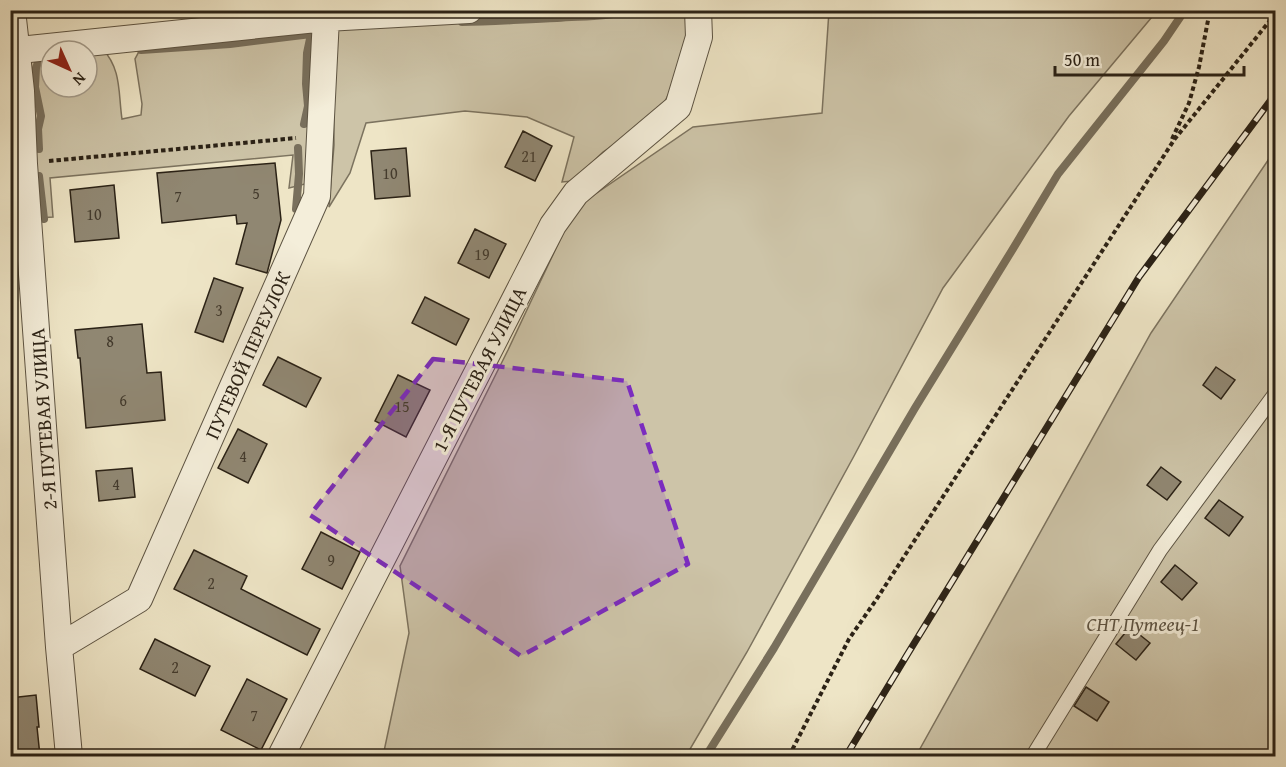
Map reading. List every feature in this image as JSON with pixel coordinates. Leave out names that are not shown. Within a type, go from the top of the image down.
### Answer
[{"type":"street","name":"2-Я ПУТЕВАЯ УЛИЦА","points":[[12,10],[13,51],[21,91],[24,164],[69,756]]},
{"type":"street","points":[[13,51],[326,14],[469,10]]},
{"type":"street","name":"1-Я ПУТЕВАЯ УЛИЦА","points":[[281,756],[553,225],[576,193],[678,107],[699,37],[698,10]]},
{"type":"street","name":"ПУТЕВОЙ ПЕРЕУЛОК","points":[[59,647],[139,599],[317,195],[326,14]]},
{"type":"lane","points":[[1033,756],[1160,550],[1275,393]]},
{"type":"path","points":[[1165,153],[1189,104],[1199,68],[1210,10]]},
{"type":"path","points":[[789,756],[849,639],[1165,153],[1275,13]]},
{"type":"path","points":[[24,164],[320,135]]},
{"type":"highlighted area","points":[[433,359],[627,381],[688,564],[521,656],[310,515]]},
{"type":"green space","points":[[556,11],[687,11],[694,40],[665,101],[637,129],[603,152],[573,181],[562,182],[574,137],[527,117],[465,111],[366,123],[350,173],[329,207],[334,145],[333,24]]},
{"type":"green space","points":[[829,11],[1157,11],[1069,116],[943,288],[747,652],[686,756],[383,756],[409,633],[400,566],[508,350],[575,208],[693,127],[822,113]]},
{"type":"green space","points":[[312,29],[315,39],[309,183],[289,188],[293,155],[50,178],[53,217],[38,218],[32,153],[31,55],[39,54],[39,99],[99,99],[99,49],[102,48],[116,73],[122,119],[141,115],[142,104],[135,59],[142,46]]},
{"type":"green space","name":"СНТ Путеец-1","points":[[1275,150],[1275,756],[916,756],[1151,333]]},
{"type":"building","points":[[523,131],[552,146],[535,181],[505,167]]},
{"type":"building","points":[[406,148],[410,196],[375,199],[371,151]]},
{"type":"building","points":[[275,163],[281,220],[267,273],[236,264],[247,223],[237,224],[236,215],[162,223],[157,173]]},
{"type":"building","points":[[114,185],[119,238],[75,242],[70,190]]},
{"type":"building","points":[[475,229],[506,244],[489,278],[458,263]]},
{"type":"building","points":[[214,278],[243,288],[223,342],[195,332]]},
{"type":"building","points":[[425,297],[469,319],[456,345],[412,323]]},
{"type":"building","points":[[142,324],[147,373],[161,372],[165,420],[86,428],[80,358],[78,358],[75,330]]},
{"type":"building","points":[[278,357],[321,378],[306,407],[263,385]]},
{"type":"building","points":[[1216,367],[1235,380],[1221,399],[1203,385]]},
{"type":"building","points":[[398,375],[430,390],[406,437],[375,421]]},
{"type":"building","points":[[238,429],[267,444],[248,483],[218,468]]},
{"type":"building","points":[[1161,467],[1181,482],[1167,500],[1147,485]]},
{"type":"building","points":[[132,468],[135,497],[99,501],[96,471]]},
{"type":"building","points":[[1219,500],[1243,517],[1229,536],[1205,518]]},
{"type":"building","points":[[321,532],[360,552],[342,589],[302,569]]},
{"type":"building","points":[[194,550],[247,576],[241,589],[320,629],[307,655],[174,589]]},
{"type":"building","points":[[1175,565],[1197,583],[1182,600],[1161,582]]},
{"type":"building","points":[[1130,627],[1150,643],[1136,660],[1116,644]]},
{"type":"building","points":[[155,639],[210,666],[195,696],[140,669]]},
{"type":"building","points":[[247,679],[287,699],[261,750],[221,730]]},
{"type":"building","points":[[1086,687],[1109,702],[1097,721],[1074,706]]},
{"type":"building","points":[[36,695],[40,756],[10,756],[10,698]]},
{"type":"waterway","points":[[462,22],[595,16],[632,10]]},
{"type":"waterway","points":[[706,756],[774,648],[915,408],[1058,174],[1164,41],[1185,10]]},
{"type":"waterway","points":[[141,50],[230,44],[311,34],[307,53],[308,106],[304,124]]},
{"type":"waterway","points":[[39,60],[35,87],[41,116],[38,129],[39,149]]},
{"type":"waterway","points":[[296,209],[299,174],[298,148]]},
{"type":"waterway","points":[[39,176],[44,219]]},
{"type":"railway","points":[[846,756],[1139,277],[1276,93]]}]
